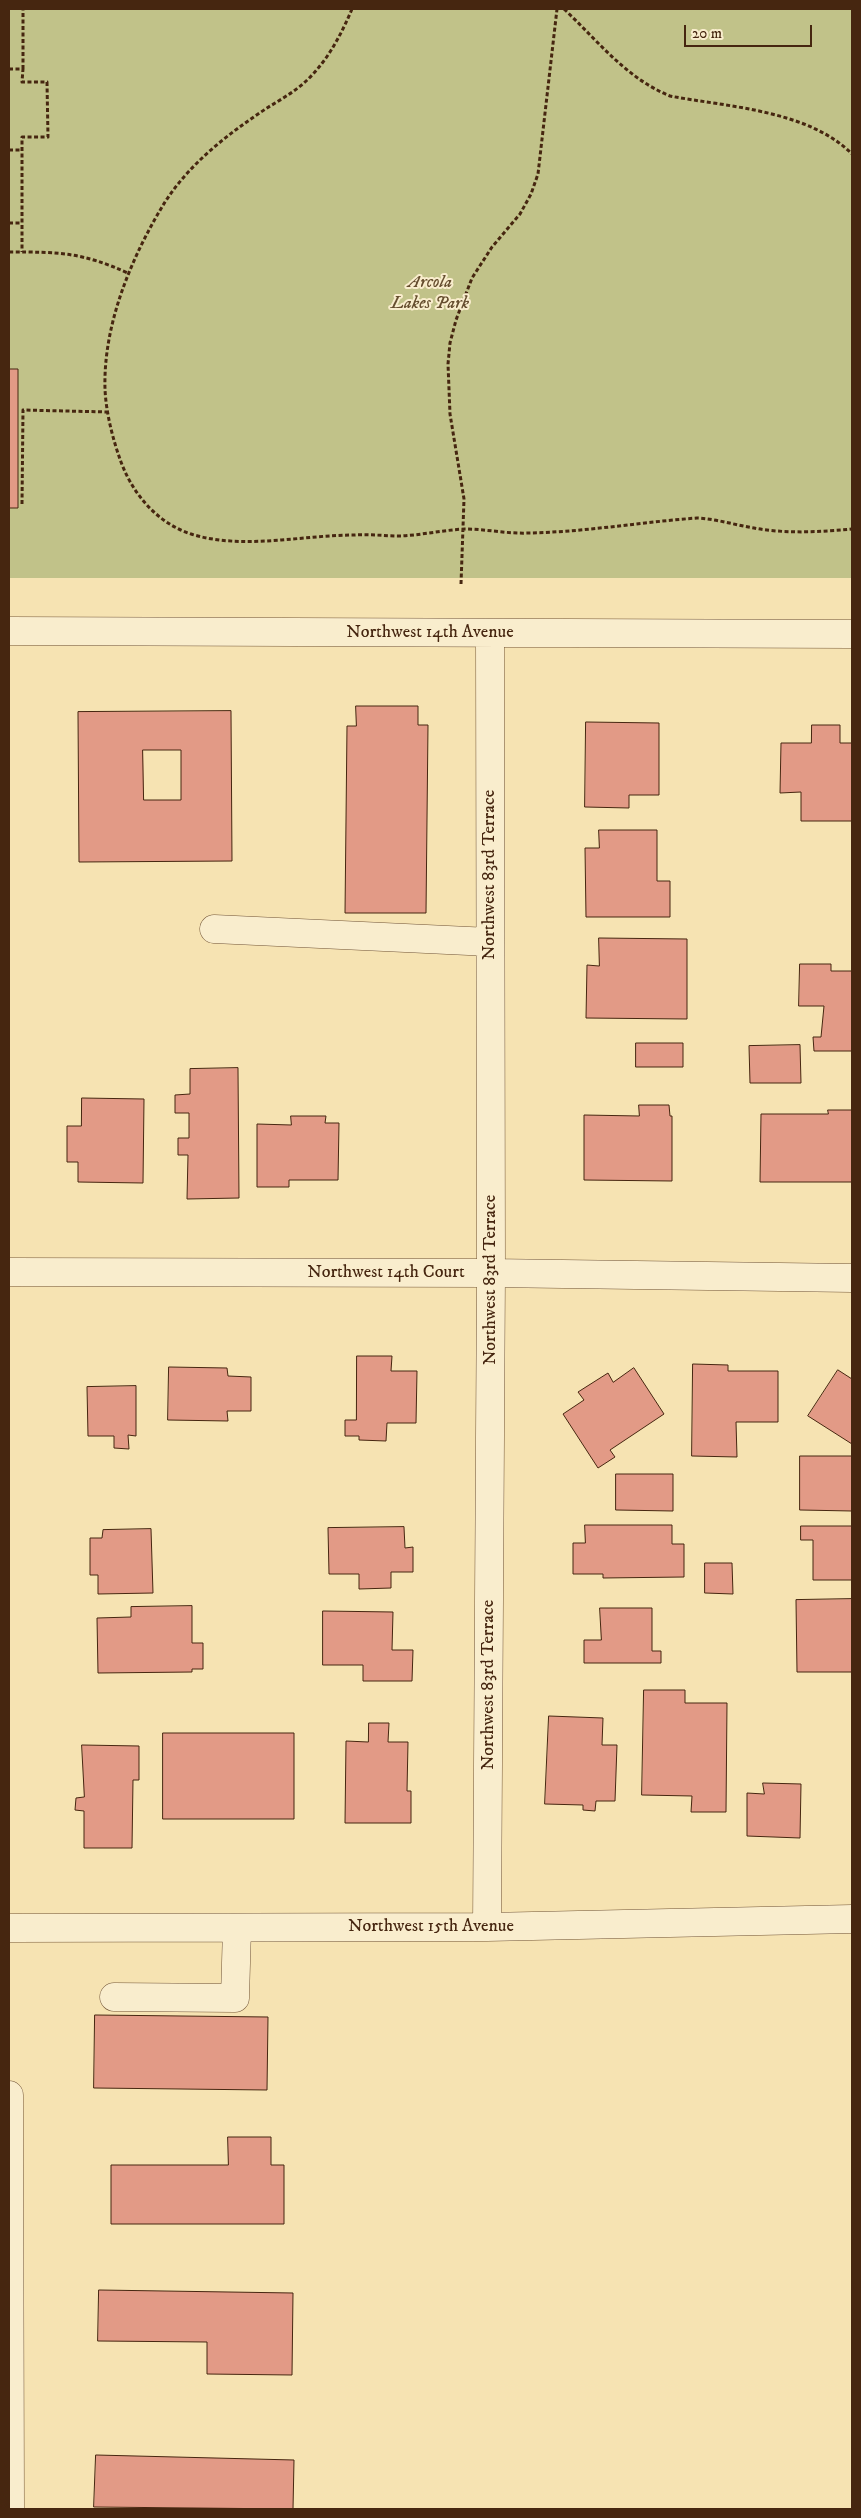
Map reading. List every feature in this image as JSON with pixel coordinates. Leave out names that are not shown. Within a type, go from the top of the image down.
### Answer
[{"type":"street","name":"Northwest 14th Avenue","points":[[9,631],[852,634]]},
{"type":"street","name":"Northwest 83rd Terrace","points":[[487,1927],[491,1273],[490,634]]},
{"type":"street","points":[[214,929],[490,942]]},
{"type":"street","name":"Northwest 14th Court","points":[[9,1272],[491,1273],[852,1278]]},
{"type":"street","name":"Northwest 15th Avenue","points":[[9,1928],[487,1927],[852,1919]]},
{"type":"street","points":[[114,1997],[235,1998],[237,1928]]},
{"type":"street","points":[[9,2095],[10,2509]]},
{"type":"path","points":[[22,252],[22,137],[48,137],[48,82],[22,82],[23,9]]},
{"type":"path","points":[[352,9],[336,43],[321,65],[305,82],[226,137],[200,159],[182,178],[152,224],[130,274],[114,321],[108,349],[105,391],[116,449],[125,474],[136,494],[163,520],[198,536],[235,540],[265,540],[354,534],[402,536],[463,529],[526,534],[697,518],[718,519],[756,529],[820,531],[852,529]]},
{"type":"path","points":[[460,584],[464,499],[450,414],[448,364],[450,343],[456,320],[472,278],[492,247],[520,214],[531,194],[538,174],[557,9]]},
{"type":"path","points":[[564,9],[614,60],[653,89],[670,96],[781,116],[836,141],[852,154]]},
{"type":"path","points":[[9,69],[22,69]]},
{"type":"path","points":[[9,150],[22,150]]},
{"type":"path","points":[[9,223],[22,223]]},
{"type":"path","points":[[9,252],[78,254],[130,274]]},
{"type":"path","points":[[22,504],[23,410],[108,412]]},
{"type":"green space","name":"Arcola Lakes Park","points":[[9,9],[852,9],[852,578],[9,578]]},
{"type":"building","points":[[9,369],[18,369],[18,508],[9,508]]},
{"type":"building","points":[[356,706],[418,706],[418,725],[428,725],[426,913],[345,913],[347,726],[356,726]]},
{"type":"building","points":[[231,711],[232,861],[79,862],[78,712]],"holes":[[[143,750],[181,750],[181,800],[144,800]]]},
{"type":"building","points":[[586,722],[659,723],[659,795],[629,795],[629,808],[585,807]]},
{"type":"building","points":[[812,725],[840,725],[840,743],[852,743],[852,821],[801,821],[801,792],[780,793],[781,743],[811,743]]},
{"type":"building","points":[[599,830],[657,830],[657,881],[670,881],[670,917],[586,917],[585,848],[599,848]]},
{"type":"building","points":[[599,938],[687,939],[687,1019],[586,1018],[587,965],[599,966]]},
{"type":"building","points":[[800,964],[831,964],[831,971],[852,971],[852,1051],[814,1051],[813,1037],[821,1037],[824,1006],[799,1006]]},
{"type":"building","points":[[636,1043],[683,1043],[683,1067],[636,1067]]},
{"type":"building","points":[[800,1045],[801,1083],[750,1083],[749,1046]]},
{"type":"building","points":[[238,1068],[239,1198],[187,1199],[188,1155],[178,1155],[178,1138],[189,1138],[189,1113],[175,1113],[175,1095],[190,1094],[190,1069]]},
{"type":"building","points":[[82,1098],[144,1099],[143,1183],[78,1182],[78,1162],[67,1162],[67,1126],[81,1126]]},
{"type":"building","points":[[639,1105],[669,1105],[670,1116],[672,1116],[672,1181],[584,1180],[584,1115],[639,1116]]},
{"type":"building","points":[[828,1110],[852,1110],[852,1182],[760,1182],[761,1114],[828,1114]]},
{"type":"building","points":[[291,1116],[326,1116],[325,1123],[339,1123],[338,1180],[289,1180],[289,1187],[257,1187],[257,1124],[291,1125]]},
{"type":"building","points":[[357,1356],[392,1356],[391,1371],[417,1371],[416,1423],[387,1423],[386,1441],[359,1440],[359,1436],[345,1436],[345,1420],[356,1420]]},
{"type":"building","points":[[693,1364],[728,1365],[728,1371],[778,1371],[778,1422],[736,1422],[737,1457],[692,1456]]},
{"type":"building","points":[[169,1367],[227,1368],[228,1376],[251,1377],[251,1411],[227,1411],[228,1421],[168,1420]]},
{"type":"building","points":[[634,1368],[664,1414],[610,1450],[615,1457],[598,1468],[563,1414],[584,1400],[578,1392],[608,1373],[613,1382]]},
{"type":"building","points":[[838,1370],[852,1379],[852,1444],[808,1416]]},
{"type":"building","points":[[136,1386],[136,1436],[128,1435],[129,1449],[114,1448],[114,1436],[88,1436],[87,1387]]},
{"type":"building","points":[[800,1456],[852,1456],[852,1511],[800,1510]]},
{"type":"building","points":[[616,1474],[673,1474],[673,1511],[616,1510]]},
{"type":"building","points":[[585,1525],[672,1525],[672,1544],[684,1544],[684,1577],[603,1578],[603,1574],[573,1574],[573,1543],[585,1543]]},
{"type":"building","points":[[801,1526],[852,1526],[852,1580],[813,1580],[813,1540],[801,1540]]},
{"type":"building","points":[[404,1527],[405,1548],[413,1547],[413,1572],[391,1572],[391,1588],[359,1589],[359,1574],[329,1574],[328,1528]]},
{"type":"building","points":[[151,1529],[153,1593],[98,1594],[98,1575],[90,1575],[90,1538],[102,1538],[103,1530]]},
{"type":"building","points":[[705,1563],[732,1563],[733,1594],[705,1593]]},
{"type":"building","points":[[852,1599],[852,1672],[797,1672],[796,1600]]},
{"type":"building","points":[[192,1606],[192,1643],[203,1643],[203,1669],[192,1669],[192,1672],[98,1673],[97,1618],[131,1617],[131,1607]]},
{"type":"building","points":[[600,1608],[652,1608],[652,1651],[661,1651],[661,1663],[584,1663],[584,1640],[601,1640]]},
{"type":"building","points":[[323,1611],[393,1612],[392,1650],[413,1650],[412,1681],[363,1681],[363,1665],[323,1665]]},
{"type":"building","points":[[644,1690],[685,1690],[685,1703],[727,1703],[726,1812],[691,1812],[692,1796],[642,1795]]},
{"type":"building","points":[[549,1716],[603,1718],[602,1745],[617,1745],[615,1801],[596,1801],[595,1811],[583,1810],[583,1805],[545,1804]]},
{"type":"building","points":[[369,1723],[389,1723],[388,1742],[408,1742],[407,1791],[411,1791],[411,1823],[345,1823],[346,1741],[368,1742]]},
{"type":"building","points":[[163,1733],[294,1733],[294,1819],[163,1819]]},
{"type":"building","points":[[82,1745],[139,1746],[139,1780],[133,1780],[132,1848],[84,1848],[84,1811],[75,1810],[76,1798],[84,1797]]},
{"type":"building","points":[[763,1783],[801,1784],[800,1838],[747,1836],[747,1793],[764,1794]]},
{"type":"building","points":[[95,2015],[268,2017],[267,2090],[94,2088]]},
{"type":"building","points":[[228,2137],[271,2137],[271,2165],[284,2165],[284,2224],[111,2224],[111,2165],[228,2165]]},
{"type":"building","points":[[99,2290],[293,2293],[292,2375],[207,2374],[207,2342],[98,2341]]},
{"type":"building","points":[[96,2455],[294,2460],[293,2509],[94,2507]]}]
